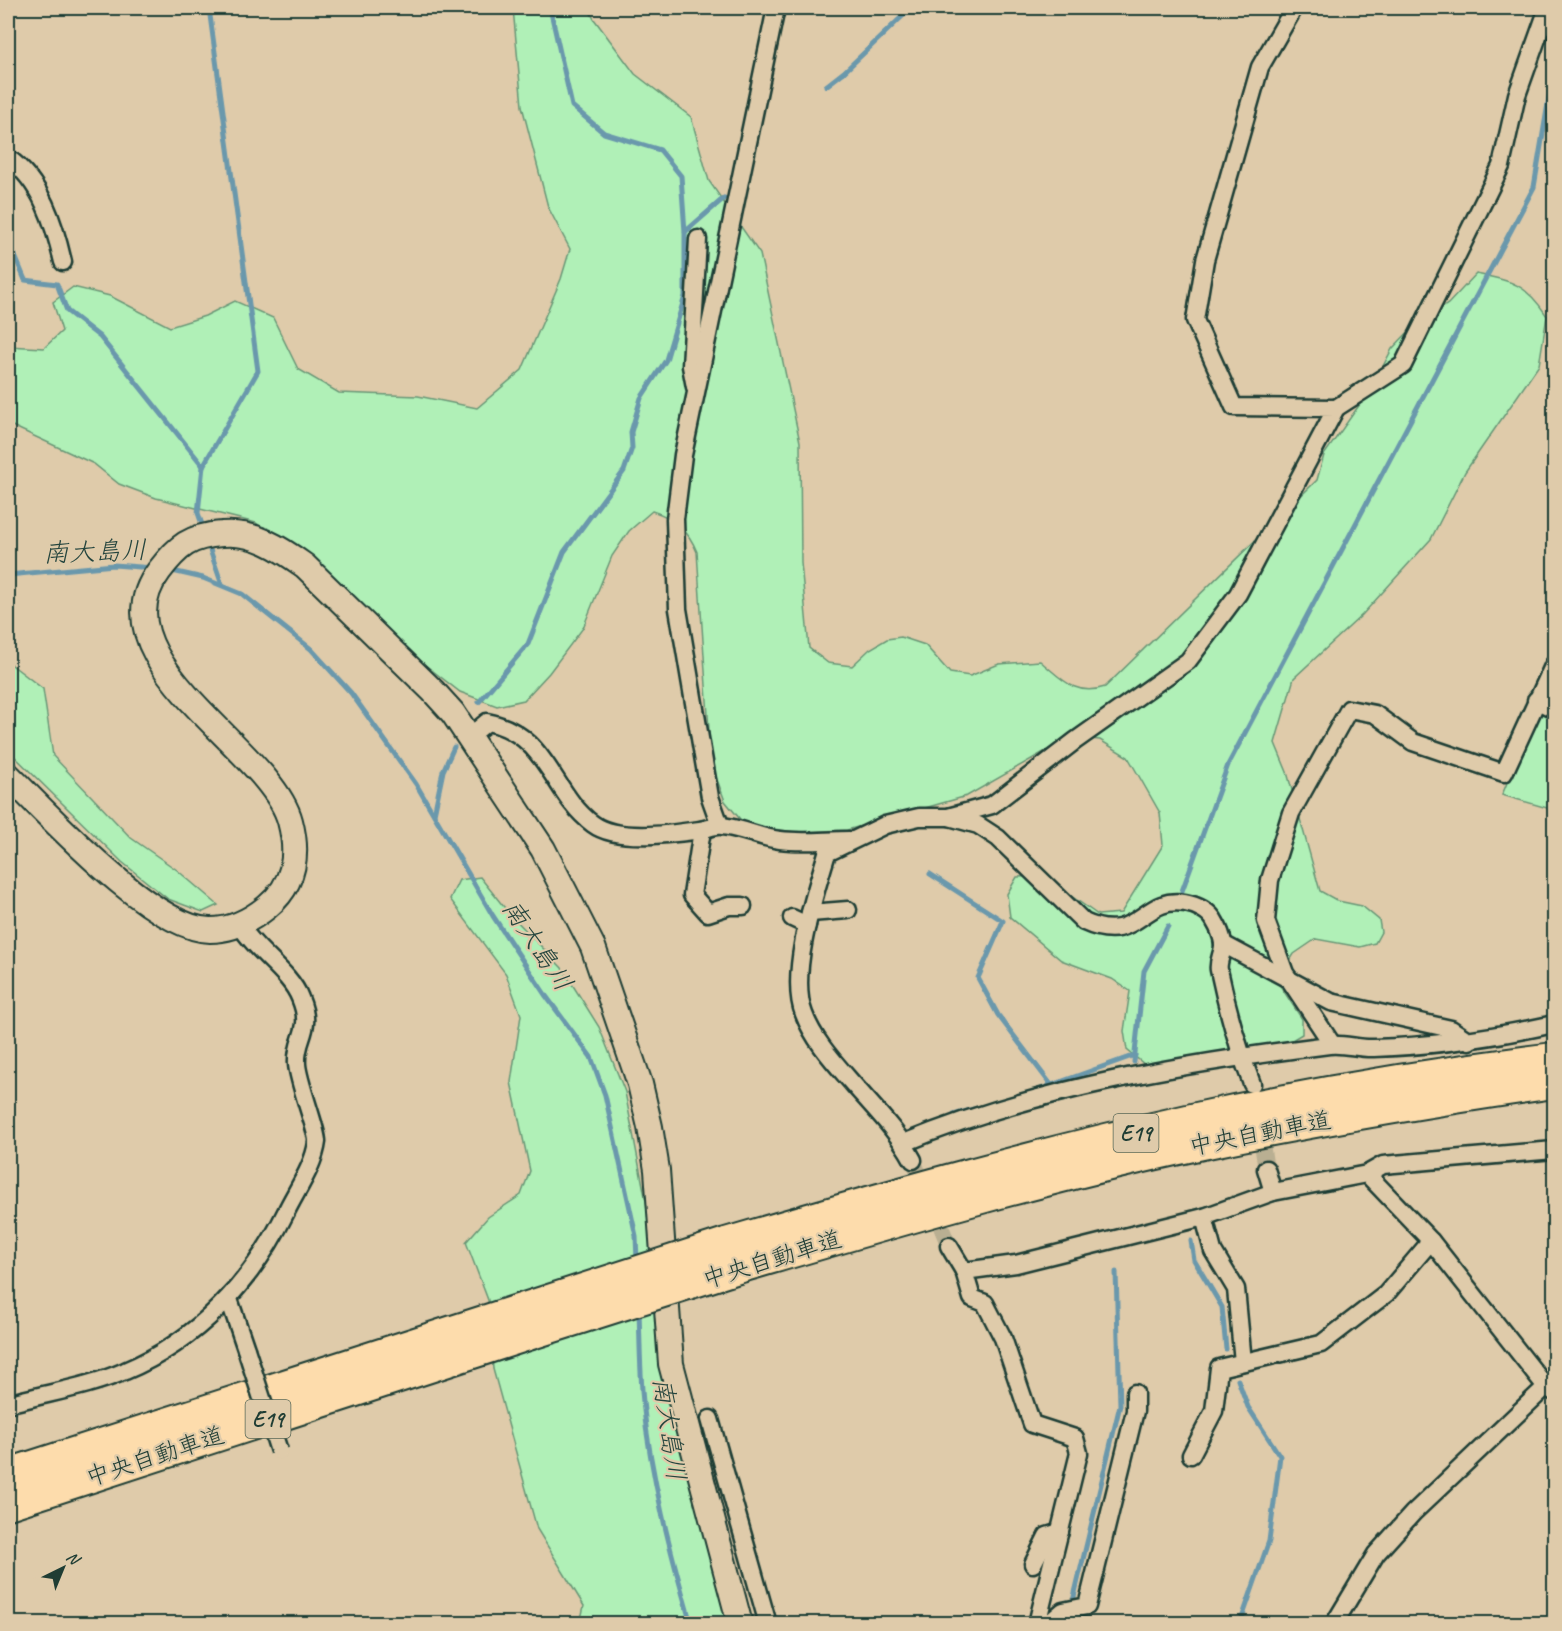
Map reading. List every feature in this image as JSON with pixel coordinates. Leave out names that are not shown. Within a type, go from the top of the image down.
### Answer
[{"type":"highway","name":"中央自動車道","points":[[8,1474],[523,1322],[732,1256],[945,1181],[1192,1119],[1351,1089],[1554,1058]]},
{"type":"highway","name":"中央自動車道","points":[[732,1256],[1200,1144],[1355,1114],[1554,1083]]},
{"type":"highway","name":"中央自動車道","points":[[8,1504],[523,1322]]},
{"type":"street","points":[[720,825],[710,797],[678,609],[675,519],[683,455],[776,8]]},
{"type":"street","points":[[1294,8],[1260,67],[1205,260],[1195,320],[1234,407],[1336,408]]},
{"type":"street","points":[[948,817],[992,805],[1075,741],[1188,661],[1238,594],[1336,408],[1402,365],[1501,166],[1517,95],[1548,8]]},
{"type":"street","points":[[8,158],[23,169],[38,190],[58,242],[63,262]]},
{"type":"street","points":[[697,394],[691,366],[698,239]]},
{"type":"street","points":[[8,776],[144,901],[180,924],[210,930],[240,925],[282,894],[293,873],[296,851],[290,820],[281,800],[265,777],[188,699],[163,668],[147,622],[145,600],[155,577],[173,553],[183,544],[203,537],[229,533],[267,541],[305,566],[433,690],[469,737],[543,849],[573,903],[593,947],[640,1084],[657,1170],[671,1364],[740,1623]]},
{"type":"street","points":[[1332,1044],[1288,977],[1266,921],[1270,880],[1292,813],[1349,709],[1375,714],[1413,742],[1504,773],[1554,664]]},
{"type":"street","points":[[1536,700],[1554,709]]},
{"type":"street","points":[[469,737],[487,722],[502,725],[514,732],[533,747],[552,770],[577,809],[594,825],[615,835],[702,830],[720,825],[780,840],[853,840]]},
{"type":"street","points":[[913,1160],[904,1143],[832,1059],[813,1033],[803,1012],[800,967],[803,919],[827,853],[885,825],[919,817],[948,817],[978,825],[998,838],[1084,922],[1101,930],[1121,929],[1161,905],[1182,903],[1200,907],[1214,919],[1223,944],[1218,967],[1252,1084]]},
{"type":"street","points":[[702,830],[692,895],[708,913],[729,906],[743,906]]},
{"type":"street","points":[[803,919],[848,910]]},
{"type":"street","points":[[8,1404],[124,1372],[192,1333],[229,1299],[271,1241],[308,1167],[318,1141],[303,1098],[296,1061],[307,1018],[299,995],[240,925]]},
{"type":"street","points":[[1223,944],[1331,1002],[1451,1029],[1469,1041]]},
{"type":"street","points":[[904,1143],[959,1120],[1141,1073],[1332,1044],[1372,1048],[1469,1041],[1554,1024]]},
{"type":"street","points":[[964,1271],[1016,1264],[1204,1217],[1273,1192],[1367,1174],[1383,1165],[1554,1150]]},
{"type":"street","points":[[1266,1168],[1273,1192]]},
{"type":"street","points":[[1334,1623],[1376,1554],[1413,1513],[1552,1386],[1431,1241],[1367,1174]]},
{"type":"street","points":[[1204,1217],[1213,1251],[1236,1289],[1243,1362]]},
{"type":"street","points":[[1191,1455],[1214,1412],[1219,1368],[1321,1344],[1386,1294],[1431,1241]]},
{"type":"street","points":[[949,1246],[964,1271],[972,1298],[985,1303],[1003,1338],[1032,1424],[1075,1438],[1079,1453],[1037,1623]]},
{"type":"street","points":[[229,1299],[279,1451]]},
{"type":"street","points":[[1048,1623],[1063,1611],[1087,1606],[1135,1411],[1135,1393]]},
{"type":"street","points":[[710,1419],[768,1623]]},
{"type":"street","points":[[1033,1564],[1047,1536],[1060,1532]]},
{"type":"green space","points":[[513,8],[588,8],[635,74],[691,117],[709,181],[760,254],[800,442],[801,563],[809,648],[828,663],[852,666],[870,649],[887,639],[901,637],[925,645],[950,673],[970,676],[999,664],[1040,661],[1062,680],[1077,688],[1085,690],[1105,687],[1317,480],[1324,455],[1372,387],[1392,349],[1413,327],[1448,304],[1476,274],[1518,286],[1539,305],[1547,316],[1539,365],[1465,472],[1431,539],[1362,615],[1294,678],[1275,743],[1287,772],[1320,891],[1338,901],[1362,906],[1379,920],[1381,932],[1375,943],[1360,947],[1316,939],[1294,954],[1277,981],[1302,1019],[1302,1034],[1287,1043],[1144,1064],[1127,1050],[1124,1031],[1130,991],[1112,979],[1061,960],[1010,917],[1007,894],[1017,877],[1043,876],[1098,915],[1121,913],[1163,845],[1160,813],[1128,757],[1100,740],[1070,737],[967,796],[847,830],[795,832],[745,825],[725,801],[716,777],[710,745],[697,552],[685,531],[667,517],[652,511],[629,531],[612,556],[583,628],[549,673],[524,700],[497,706],[460,692],[406,650],[344,588],[256,523],[156,498],[119,484],[94,464],[8,424],[8,346],[44,348],[62,331],[53,302],[73,287],[110,296],[170,327],[205,316],[235,301],[273,318],[298,369],[339,393],[418,396],[477,408],[522,370],[561,279],[570,249],[548,207],[522,106]]},
{"type":"green space","points":[[8,662],[43,689],[53,756],[131,838],[177,870],[218,905],[203,912],[168,899],[122,862],[8,750]]},
{"type":"green space","points":[[1537,711],[1554,718],[1554,810],[1502,795]]},
{"type":"green space","points":[[480,877],[508,912],[562,968],[599,1027],[625,1092],[727,1623],[580,1623],[584,1606],[537,1529],[493,1369],[488,1300],[466,1242],[488,1217],[521,1195],[530,1171],[511,1082],[521,1015],[506,974],[450,899],[459,880]]},
{"type":"waterway","points":[[204,530],[198,513],[203,466],[258,371],[209,8]]},
{"type":"waterway","points":[[479,702],[528,644],[564,552],[624,471],[632,448],[631,432],[641,398],[666,360],[685,296],[685,232],[681,176],[660,150],[604,133],[572,106],[550,8]]},
{"type":"waterway","points":[[826,86],[844,72],[911,8]]},
{"type":"waterway","points":[[1182,891],[1228,765],[1534,187],[1554,68]]},
{"type":"waterway","points":[[685,232],[724,198]]},
{"type":"waterway","points":[[8,239],[25,280],[57,284],[67,311],[100,337],[203,466]]},
{"type":"waterway","points":[[207,541],[222,585]]},
{"type":"waterway","name":"南大島川","points":[[8,575],[114,565],[153,568]]},
{"type":"waterway","name":"南大島川","points":[[168,570],[203,578],[242,594],[311,649],[351,693],[416,784],[493,916],[546,996],[591,1057],[605,1095],[636,1236],[637,1261]]},
{"type":"waterway","points":[[434,814],[443,771],[454,747]]},
{"type":"waterway","points":[[930,874],[1003,921],[978,978],[998,1015],[1052,1086]]},
{"type":"waterway","points":[[1134,1062],[1144,971],[1168,926]]},
{"type":"waterway","points":[[1038,1090],[1135,1055]]},
{"type":"waterway","points":[[954,1115],[974,1109]]},
{"type":"waterway","points":[[1191,1241],[1194,1260],[1222,1307],[1226,1349]]},
{"type":"waterway","points":[[1074,1624],[1073,1601],[1120,1405],[1116,1272]]},
{"type":"waterway","name":"南大島川","points":[[639,1310],[646,1430],[656,1486],[691,1624]]},
{"type":"waterway","points":[[1238,1380],[1248,1407],[1280,1456],[1269,1541],[1240,1624]]},
{"type":"tunnel","points":[[1259,1125],[1266,1169]]},
{"type":"tunnel","points":[[913,1160],[949,1246]]}]
